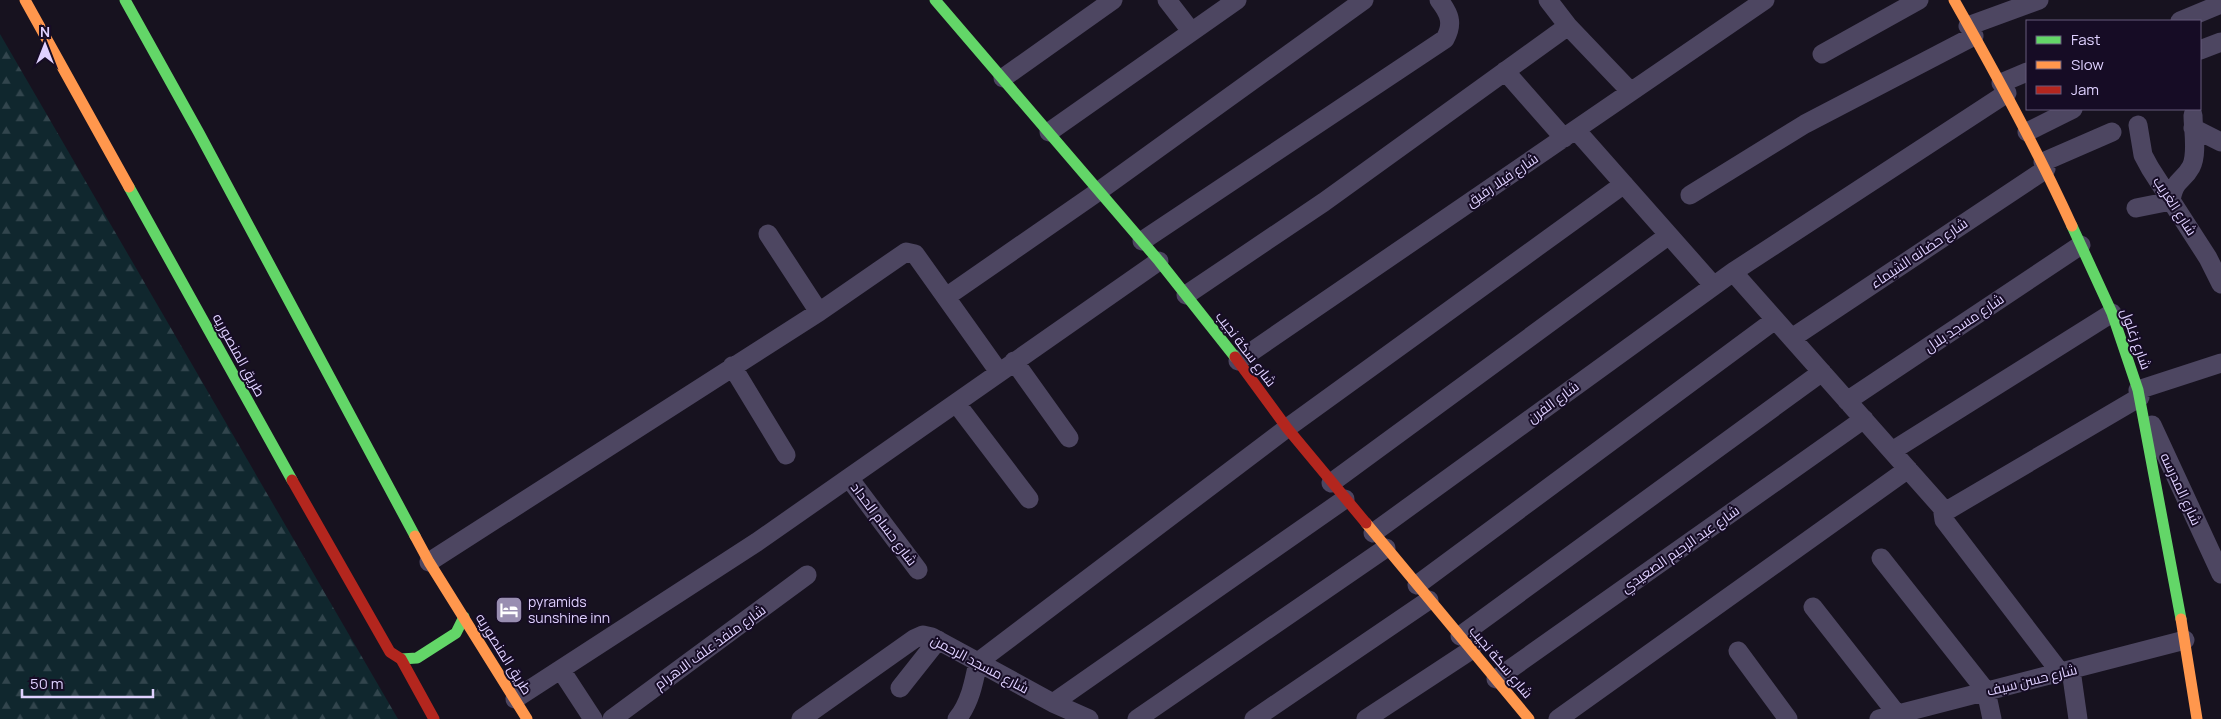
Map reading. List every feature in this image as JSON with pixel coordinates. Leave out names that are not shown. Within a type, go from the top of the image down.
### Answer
[{"type":"main road","name":"طريق المنصوريه","points":[[25,0],[344,574],[390,652],[401,658],[424,710],[434,719]]},
{"type":"main road","name":"طريق المنصوريه","points":[[124,0],[204,141],[429,562],[527,719]]},
{"type":"main road","name":"شارع زغلول","points":[[1954,0],[2004,88],[2044,165],[2112,313],[2140,397],[2185,640],[2197,719]]},
{"type":"main road","name":"شارع سكة نجيب","points":[[938,1],[1142,241],[1238,360],[1286,428],[1529,719]]},
{"type":"main road","points":[[401,658],[417,658],[456,633],[464,617]]},
{"type":"street","points":[[1003,78],[1113,0]]},
{"type":"street","points":[[1167,0],[1191,31]]},
{"type":"street","points":[[1049,132],[1237,0]]},
{"type":"street","points":[[1142,241],[1445,38],[1450,31],[1451,22],[1448,13],[1438,0]]},
{"type":"street","points":[[1822,54],[1920,0]]},
{"type":"street","points":[[1690,195],[1805,124],[1971,31],[2039,0]]},
{"type":"street","points":[[1550,1],[1568,26],[1630,92]]},
{"type":"street","name":"شارع فيلا رفيق","points":[[1238,360],[1760,2]]},
{"type":"street","points":[[946,297],[1100,191],[1353,3]]},
{"type":"street","points":[[2182,20],[2221,4]]},
{"type":"street","points":[[1186,295],[1324,202],[1568,26]]},
{"type":"street","points":[[2201,50],[2221,42]]},
{"type":"street","points":[[1505,71],[1624,184],[1713,286]]},
{"type":"street","name":"شارع الفرن","points":[[1373,533],[1713,286],[2026,73]]},
{"type":"street","points":[[2027,132],[2071,110]]},
{"type":"street","points":[[2136,208],[2171,201],[2172,190],[2190,169],[2194,161],[2193,122],[2221,142]]},
{"type":"street","name":"شارع الغريب","points":[[2138,125],[2144,155],[2171,201],[2219,270]]},
{"type":"street","name":"شارع حضانه الشيماء","points":[[1792,338],[2044,165],[2112,132]]},
{"type":"street","points":[[957,719],[970,695],[978,662],[1286,428],[1624,184]]},
{"type":"street","points":[[768,234],[819,312]]},
{"type":"street","points":[[1331,483],[1669,235]]},
{"type":"street","name":"شارع مسجد بلال","points":[[1847,401],[2081,246]]},
{"type":"street","points":[[429,562],[819,312],[906,252],[915,254],[946,297],[1069,438]]},
{"type":"street","points":[[515,699],[757,542],[1158,261]]},
{"type":"street","points":[[1733,272],[1945,511]]},
{"type":"street","points":[[1892,451],[2112,313]]},
{"type":"street","points":[[1417,585],[1776,320]]},
{"type":"street","points":[[2078,719],[2066,671],[1942,516],[1945,511],[2140,397],[2221,363]]},
{"type":"street","points":[[732,366],[786,455]]},
{"type":"street","points":[[1366,719],[1822,372]]},
{"type":"street","name":"شارع المدرسه","points":[[2140,397],[2221,574]]},
{"type":"street","points":[[956,403],[1029,499]]},
{"type":"street","name":"شارع عبد الرحيم الصعيدي","points":[[1496,679],[1864,419]]},
{"type":"street","points":[[1558,719],[1908,469]]},
{"type":"street","name":"شارع حسام الحداد","points":[[849,478],[918,570]]},
{"type":"street","points":[[1052,703],[1345,499]]},
{"type":"street","points":[[1137,719],[1386,548]]},
{"type":"street","points":[[1881,558],[1986,691],[1992,719]]},
{"type":"street","name":"شارع منفذ علف الاهرام","points":[[612,719],[807,575]]},
{"type":"street","points":[[1254,719],[1429,600]]},
{"type":"street","points":[[1812,607],[1888,717]]},
{"type":"street","name":"شارع مسجد الرحمن","points":[[802,719],[824,712],[914,638],[928,636],[1074,715],[1089,719]]},
{"type":"street","points":[[900,688],[938,640]]},
{"type":"street","name":"شارع حسن سيف","points":[[1888,717],[2185,640]]},
{"type":"street","points":[[1738,651],[1788,719]]},
{"type":"street","points":[[561,670],[593,719]]},
{"type":"green space","points":[[0,34],[398,719],[0,719]]},
{"type":"traffic: fast","points":[[125,0],[199,133],[415,536]]},
{"type":"traffic: fast","points":[[935,0],[1159,261],[1235,357]]},
{"type":"traffic: fast","points":[[129,187],[292,480]]},
{"type":"traffic: fast","points":[[2072,226],[2112,313],[2138,390],[2181,619]]},
{"type":"traffic: fast","points":[[401,659],[417,658],[456,633],[464,617]]},
{"type":"traffic: slow","points":[[25,0],[129,187]]},
{"type":"traffic: slow","points":[[1954,0],[2016,112],[2072,226]]},
{"type":"traffic: slow","points":[[1366,523],[1529,719]]},
{"type":"traffic: slow","points":[[415,536],[429,562],[527,719]]},
{"type":"traffic: slow","points":[[2181,619],[2197,719]]},
{"type":"traffic: jam","points":[[1235,357],[1287,428],[1366,523]]},
{"type":"traffic: jam","points":[[292,480],[390,652],[401,659],[434,719]]},
{"type":"place","name":"pyramids sunshine inn","points":[[509,610]]}]
